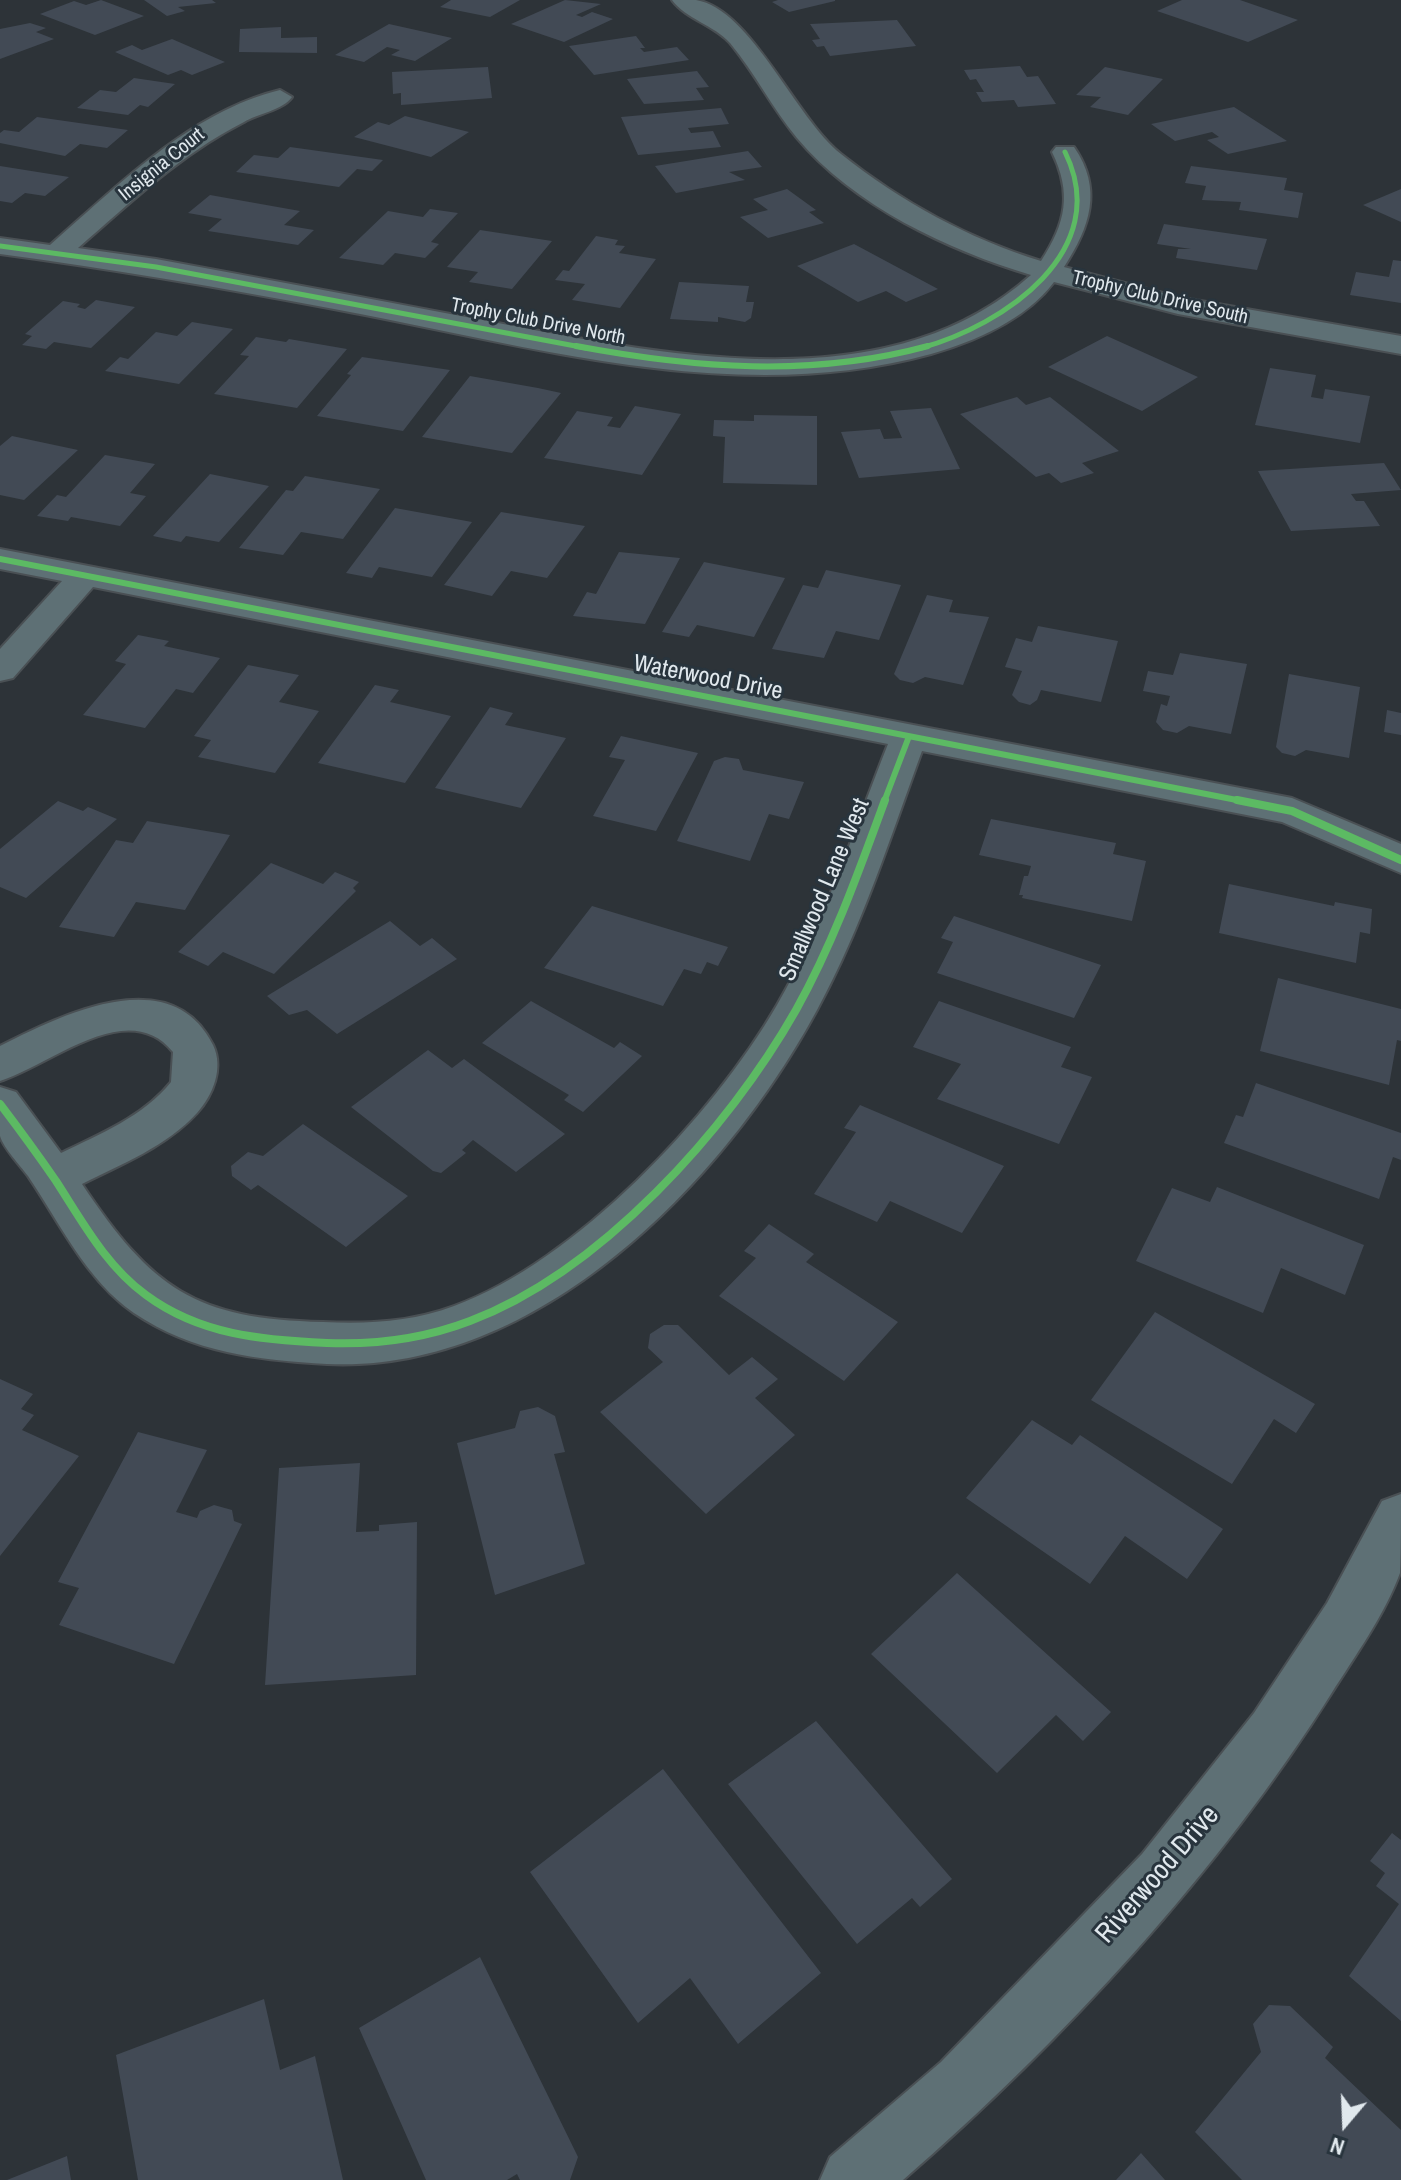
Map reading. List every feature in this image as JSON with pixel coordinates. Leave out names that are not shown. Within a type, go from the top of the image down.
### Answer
[{"type":"street","name":"Trophy Club Drive South","points":[[683,0],[726,26],[798,125],[831,159],[898,206],[954,234],[1093,285],[1210,313],[1401,345]]},
{"type":"street","name":"Insignia Court","points":[[57,253],[184,143],[233,115],[280,97]]},
{"type":"street","points":[[1052,271],[1078,217],[1081,202],[1078,174],[1065,152]]},
{"type":"street","name":"Trophy Club Drive North","points":[[0,246],[156,267],[663,362],[732,367],[831,364],[913,349],[953,336],[1007,311],[1052,271]]},
{"type":"street","name":"Waterwood Drive","points":[[0,559],[908,739],[1292,811],[1400,857]]},
{"type":"street","points":[[0,670],[85,576]]},
{"type":"street","name":"Smallwood Lane West","points":[[6,1122],[54,1177],[113,1267],[164,1308],[240,1337],[277,1344],[366,1346],[445,1330],[518,1298],[568,1266],[662,1182],[733,1103],[774,1045],[825,952],[908,739]]},
{"type":"street","points":[[0,1065],[83,1024],[111,1016],[165,1020],[185,1033],[190,1042],[197,1060],[196,1072],[178,1104],[154,1123],[54,1177]]},
{"type":"street","name":"Riverwood Drive","points":[[853,2180],[964,2085],[1172,1864],[1274,1733],[1346,1621],[1401,1518]]},
{"type":"building","points":[[101,0],[144,16],[95,35],[40,14],[74,1],[86,5]]},
{"type":"building","points":[[144,0],[212,0],[216,3],[178,7],[185,11],[167,16]]},
{"type":"building","points":[[451,0],[520,0],[490,17],[440,7]]},
{"type":"building","points":[[565,0],[601,4],[576,15],[582,17],[592,12],[613,19],[564,42],[511,24]]},
{"type":"building","points":[[1182,0],[1240,0],[1298,20],[1248,42],[1157,11]]},
{"type":"building","points":[[835,1],[789,12],[772,2]]},
{"type":"building","points":[[897,20],[916,46],[830,56],[824,46],[817,47],[812,40],[820,39],[810,24]]},
{"type":"building","points":[[30,23],[46,28],[36,32],[54,39],[0,59],[0,29]]},
{"type":"building","points":[[389,24],[452,38],[415,61],[391,55],[400,50],[387,47],[364,62],[335,55]]},
{"type":"building","points":[[281,27],[281,38],[317,37],[317,53],[239,52],[240,29]]},
{"type":"building","points":[[636,36],[645,48],[640,48],[644,52],[677,47],[689,60],[594,75],[569,46]]},
{"type":"building","points":[[172,39],[225,62],[192,75],[181,70],[168,75],[115,52],[132,45],[142,50]]},
{"type":"building","points":[[1020,66],[1027,77],[1038,76],[1056,104],[1018,107],[1014,100],[982,102],[976,92],[984,92],[976,79],[970,80],[964,70]]},
{"type":"building","points":[[488,67],[492,98],[401,105],[401,93],[393,94],[392,72]]},
{"type":"building","points":[[1105,67],[1163,79],[1128,115],[1090,107],[1101,97],[1076,95]]},
{"type":"building","points":[[697,71],[709,87],[696,88],[704,100],[644,104],[627,79]]},
{"type":"building","points":[[134,78],[175,84],[148,107],[140,105],[128,115],[77,108],[100,90],[116,92]]},
{"type":"building","points":[[1234,107],[1287,141],[1228,154],[1207,140],[1219,137],[1212,132],[1175,141],[1151,124]]},
{"type":"building","points":[[721,108],[729,124],[688,128],[691,133],[713,131],[721,147],[638,155],[621,117]]},
{"type":"building","points":[[405,116],[469,132],[431,157],[354,137],[378,122],[389,125]]},
{"type":"building","points":[[37,117],[128,130],[107,148],[80,144],[65,156],[0,143],[0,133],[4,130],[19,132]]},
{"type":"building","points":[[290,147],[383,160],[372,171],[357,169],[339,187],[236,172],[254,155],[278,158]]},
{"type":"building","points":[[748,151],[762,167],[729,172],[745,180],[676,193],[655,166]]},
{"type":"building","points":[[0,166],[69,177],[45,196],[25,193],[12,203],[0,201]]},
{"type":"building","points":[[1191,166],[1287,178],[1284,190],[1303,193],[1298,218],[1239,210],[1241,202],[1202,200],[1206,186],[1185,183]]},
{"type":"building","points":[[787,189],[816,210],[809,212],[824,223],[768,238],[740,217],[768,210],[753,199]]},
{"type":"building","points":[[1401,189],[1401,222],[1363,205]]},
{"type":"building","points":[[210,195],[300,211],[284,225],[314,230],[298,245],[208,231],[222,219],[188,213]]},
{"type":"building","points":[[430,209],[458,213],[431,242],[439,244],[425,258],[395,253],[383,265],[339,258],[388,211],[423,217]]},
{"type":"building","points":[[1164,224],[1267,239],[1257,270],[1176,258],[1178,249],[1191,249],[1157,244]]},
{"type":"building","points":[[480,230],[552,241],[512,289],[469,282],[478,272],[447,267]]},
{"type":"building","points":[[596,236],[618,240],[615,245],[625,246],[619,253],[656,259],[620,308],[572,300],[585,284],[555,280],[563,270],[569,271]]},
{"type":"building","points":[[854,244],[938,289],[906,302],[886,291],[858,302],[797,266]]},
{"type":"building","points":[[1393,260],[1401,261],[1401,303],[1350,295],[1356,272],[1389,277]]},
{"type":"building","points":[[679,282],[749,286],[746,302],[754,302],[751,318],[745,322],[718,317],[718,322],[670,319]]},
{"type":"building","points":[[96,300],[135,307],[91,348],[54,342],[46,349],[22,345],[32,336],[25,334],[63,301],[80,304],[77,307],[85,309]]},
{"type":"building","points":[[192,322],[233,329],[179,384],[105,371],[120,357],[128,359],[156,332],[177,336]]},
{"type":"building","points":[[1107,336],[1198,377],[1142,411],[1048,367]]},
{"type":"building","points":[[256,337],[347,349],[297,408],[214,394],[249,356],[240,355]]},
{"type":"building","points":[[362,357],[450,370],[403,431],[317,416]]},
{"type":"building","points":[[1270,368],[1316,375],[1311,397],[1323,399],[1325,389],[1370,396],[1360,443],[1255,425]]},
{"type":"building","points":[[470,376],[561,393],[512,453],[422,437]]},
{"type":"building","points":[[1017,397],[1026,405],[1050,397],[1119,451],[1082,463],[1094,473],[1061,483],[1049,473],[1036,477],[960,414]]},
{"type":"building","points":[[635,406],[681,414],[642,475],[544,458],[577,411],[613,417],[607,426],[620,428]]},
{"type":"building","points":[[931,408],[960,469],[859,478],[841,432],[880,429],[884,439],[902,438],[890,411]]},
{"type":"building","points":[[754,415],[817,416],[817,485],[723,483],[725,437],[713,436],[714,420],[754,421]]},
{"type":"building","points":[[12,436],[78,450],[24,500],[0,495],[0,446]]},
{"type":"building","points":[[105,455],[155,464],[130,493],[146,496],[120,526],[71,517],[68,521],[37,516],[57,495],[66,497]]},
{"type":"building","points":[[1384,463],[1401,490],[1351,494],[1356,501],[1364,501],[1380,526],[1291,531],[1258,471]]},
{"type":"building","points":[[210,474],[269,486],[219,542],[186,536],[181,542],[153,536]]},
{"type":"building","points":[[305,476],[380,489],[343,539],[301,532],[283,555],[239,548],[286,490],[293,491]]},
{"type":"building","points":[[395,508],[472,522],[432,577],[379,567],[372,578],[346,573]]},
{"type":"building","points":[[501,512],[585,526],[547,578],[511,571],[492,596],[444,585]]},
{"type":"building","points":[[619,552],[680,558],[645,624],[573,616],[587,592],[596,594]]},
{"type":"building","points":[[704,562],[785,578],[754,637],[697,625],[689,637],[662,632]]},
{"type":"building","points":[[826,570],[901,585],[879,640],[836,631],[824,658],[772,649],[803,585],[818,588]]},
{"type":"building","points":[[927,595],[953,600],[949,612],[989,617],[963,685],[925,677],[913,683],[900,680],[894,674]]},
{"type":"building","points":[[1038,626],[1118,641],[1101,702],[1041,690],[1037,700],[1030,705],[1019,702],[1012,695],[1022,671],[1005,667],[1016,638],[1032,642]]},
{"type":"building","points":[[138,635],[169,641],[164,646],[220,658],[193,693],[176,689],[145,728],[83,715],[126,664],[115,661]]},
{"type":"building","points":[[1180,653],[1247,664],[1231,734],[1189,726],[1177,733],[1163,730],[1156,722],[1161,704],[1167,706],[1170,696],[1143,691],[1148,671],[1173,675]]},
{"type":"building","points":[[248,665],[299,675],[279,702],[319,711],[275,773],[198,757],[211,740],[194,736]]},
{"type":"building","points":[[1289,674],[1360,687],[1349,758],[1306,750],[1295,756],[1282,753],[1276,747]]},
{"type":"building","points":[[375,685],[399,690],[390,702],[451,716],[405,783],[318,763]]},
{"type":"building","points":[[490,707],[513,713],[505,725],[566,738],[521,808],[435,788]]},
{"type":"building","points":[[1387,710],[1401,713],[1401,735],[1384,732]]},
{"type":"building","points":[[621,736],[698,753],[656,831],[593,816],[625,760],[609,757]]},
{"type":"building","points":[[725,757],[739,759],[743,770],[804,782],[789,819],[769,814],[750,861],[677,841],[714,761]]},
{"type":"building","points":[[58,801],[83,811],[88,807],[117,819],[26,898],[0,887],[0,849]]},
{"type":"building","points":[[991,819],[1116,843],[1113,854],[1146,861],[1132,921],[1022,898],[1023,895],[1019,895],[1024,876],[1028,876],[1031,866],[979,855]]},
{"type":"building","points":[[147,821],[230,835],[185,910],[136,902],[114,937],[59,927],[116,840],[133,843]]},
{"type":"building","points":[[271,863],[323,884],[335,872],[359,882],[353,888],[356,891],[274,974],[223,952],[208,966],[178,952]]},
{"type":"building","points":[[1229,884],[1334,906],[1335,902],[1372,909],[1370,934],[1360,932],[1356,963],[1219,933]]},
{"type":"building","points":[[592,906],[728,947],[718,966],[707,962],[701,974],[684,969],[663,1006],[544,968]]},
{"type":"building","points":[[954,916],[1101,965],[1074,1018],[937,973],[953,942],[941,938]]},
{"type":"building","points":[[390,921],[420,946],[432,938],[457,959],[337,1034],[307,1010],[289,1015],[267,996]]},
{"type":"building","points":[[1278,978],[1401,1009],[1401,1041],[1397,1040],[1389,1085],[1260,1051]]},
{"type":"building","points":[[531,1001],[614,1048],[620,1042],[642,1056],[583,1112],[564,1100],[569,1095],[482,1043]]},
{"type":"building","points":[[939,1001],[1071,1047],[1061,1067],[1092,1077],[1059,1144],[937,1099],[961,1064],[913,1047]]},
{"type":"building","points":[[428,1050],[452,1068],[464,1059],[565,1134],[516,1172],[473,1140],[462,1150],[466,1153],[441,1173],[433,1171],[351,1107]]},
{"type":"building","points":[[1256,1083],[1401,1133],[1401,1160],[1393,1157],[1379,1199],[1224,1143],[1236,1115],[1243,1117]]},
{"type":"building","points":[[860,1105],[1004,1166],[962,1233],[890,1201],[877,1222],[814,1194],[856,1132],[844,1128]]},
{"type":"building","points":[[303,1124],[408,1196],[346,1247],[258,1185],[251,1190],[232,1176],[231,1166],[248,1152],[263,1156]]},
{"type":"building","points":[[1217,1187],[1364,1245],[1345,1295],[1281,1268],[1263,1313],[1136,1261],[1172,1188],[1210,1202]]},
{"type":"building","points":[[769,1224],[814,1254],[806,1262],[898,1322],[844,1381],[719,1296],[756,1258],[744,1251]]},
{"type":"building","points":[[1155,1312],[1315,1404],[1296,1433],[1274,1419],[1232,1484],[1091,1400]]},
{"type":"building","points":[[664,1325],[678,1325],[729,1375],[752,1357],[778,1379],[755,1398],[795,1435],[706,1514],[600,1412],[663,1362],[648,1348],[650,1334]]},
{"type":"building","points":[[0,1379],[33,1394],[21,1409],[34,1415],[22,1430],[79,1456],[0,1556]]},
{"type":"building","points":[[538,1407],[555,1416],[565,1452],[554,1454],[585,1564],[495,1595],[457,1443],[515,1428],[520,1411]]},
{"type":"building","points":[[1032,1420],[1072,1445],[1080,1435],[1223,1529],[1187,1579],[1125,1536],[1090,1584],[966,1498]]},
{"type":"building","points":[[138,1432],[207,1450],[176,1512],[197,1518],[200,1511],[214,1505],[232,1510],[234,1521],[242,1524],[174,1664],[59,1625],[79,1588],[58,1582]]},
{"type":"building","points":[[360,1463],[356,1532],[379,1531],[379,1525],[417,1522],[416,1675],[265,1685],[279,1468]]},
{"type":"building","points":[[957,1573],[1111,1712],[1083,1741],[1056,1715],[997,1773],[871,1654]]},
{"type":"building","points":[[816,1721],[952,1879],[920,1907],[912,1898],[857,1944],[728,1784]]},
{"type":"building","points":[[663,1769],[821,1973],[738,2044],[690,1978],[638,2023],[530,1872]]},
{"type":"building","points":[[1392,1833],[1401,1840],[1401,2021],[1349,1976],[1399,1904],[1376,1886],[1385,1873],[1370,1861]]},
{"type":"building","points":[[480,1957],[578,2157],[570,2180],[520,2180],[517,2174],[507,2180],[426,2180],[359,2028]]},
{"type":"building","points":[[264,1999],[280,2070],[315,2056],[343,2180],[138,2180],[116,2055]]},
{"type":"building","points":[[1269,2005],[1290,2006],[1333,2047],[1325,2058],[1401,2130],[1401,2180],[1242,2180],[1195,2132],[1261,2052],[1253,2024]]},
{"type":"building","points":[[1141,2153],[1165,2180],[1116,2180]]},
{"type":"building","points":[[67,2156],[71,2180],[7,2180]]},
{"type":"cycle path","points":[[0,246],[156,267],[663,362],[764,367],[817,365],[899,354],[940,342],[978,327],[1013,306],[1042,280],[1063,248],[1075,221],[1079,190],[1065,152]]},
{"type":"cycle path","points":[[0,559],[1292,811],[1401,860]]},
{"type":"cycle path","points":[[0,1104],[114,1266],[144,1294],[181,1316],[239,1336],[280,1342],[357,1346],[413,1338],[471,1321],[525,1294],[606,1235],[684,1160],[749,1082],[796,1009],[833,934],[908,739]]}]
